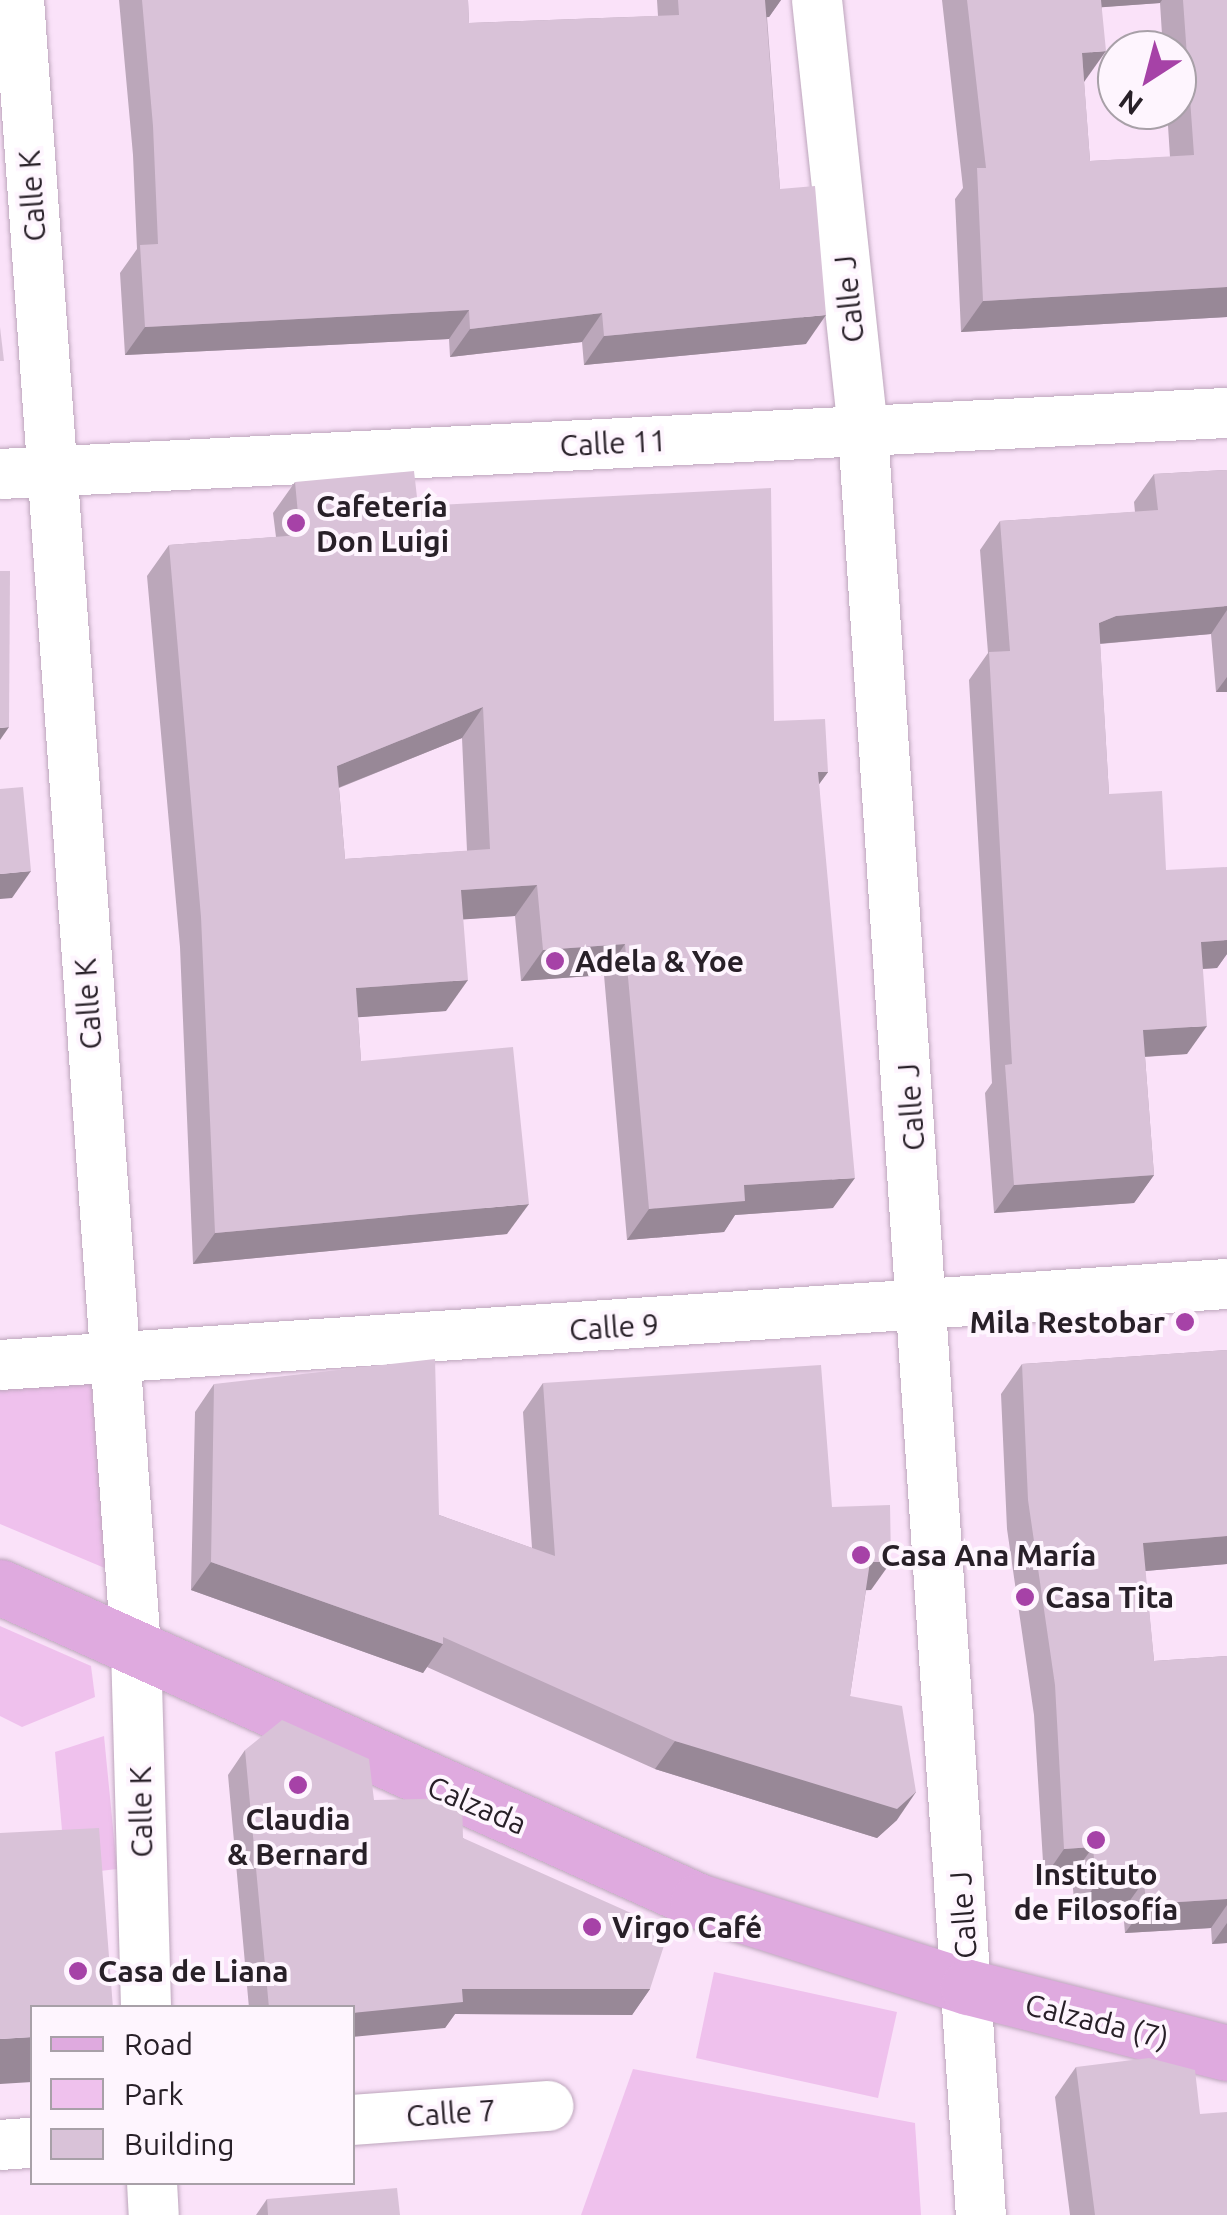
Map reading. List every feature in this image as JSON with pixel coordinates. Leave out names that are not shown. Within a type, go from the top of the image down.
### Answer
[{"type":"main road","name":"Calzada","points":[[0,1587],[698,1900],[968,1987]]},
{"type":"main road","name":"Calzada (7)","points":[[968,1987],[1227,2053]]},
{"type":"street","name":"Calle K","points":[[19,0],[49,470],[136,1648],[146,2005]]},
{"type":"street","name":"Calle J","points":[[818,0],[864,430],[925,1306],[981,2215]]},
{"type":"street","name":"Calle 11","points":[[0,474],[1227,414]]},
{"type":"street","name":"Calle 9","points":[[0,1365],[114,1361],[1227,1284]]},
{"type":"street","name":"Calle 7","points":[[355,2120],[549,2106]]},
{"type":"street","points":[[0,2145],[30,2143]]},
{"type":"street","points":[[152,2185],[154,2215]]},
{"type":"green space","points":[[92,1380],[107,1569],[0,1524],[0,1383]]},
{"type":"green space","points":[[0,1626],[91,1666],[95,1697],[22,1727],[0,1716]]},
{"type":"green space","points":[[104,1736],[117,1869],[66,1875],[55,1752]]},
{"type":"green space","points":[[714,1972],[897,2012],[878,2098],[696,2058]]},
{"type":"green space","points":[[633,2069],[915,2123],[921,2215],[581,2215]]},
{"type":"building","points":[[142,0],[468,0],[469,23],[679,15],[678,0],[765,0],[780,189],[815,186],[826,315],[604,336],[602,313],[470,329],[469,310],[145,327],[140,245],[158,244]]},
{"type":"building","points":[[967,0],[1101,0],[1104,30],[1097,30],[1097,52],[1082,53],[1090,161],[1194,155],[1197,30],[1185,30],[1183,0],[1227,0],[1227,287],[983,301],[977,168],[986,168]]},
{"type":"building","points":[[0,327],[4,361],[0,361]]},
{"type":"building","points":[[1227,470],[1227,606],[1116,616],[1099,623],[1109,794],[1162,791],[1166,870],[1227,867],[1227,940],[1201,942],[1207,1026],[1143,1030],[1154,1175],[1014,1185],[1005,1065],[1012,1064],[989,652],[1010,651],[1000,521],[1158,510],[1154,474]]},
{"type":"building","points":[[414,471],[418,506],[771,488],[774,721],[825,719],[828,772],[818,772],[855,1178],[744,1185],[745,1201],[649,1209],[625,944],[543,950],[537,885],[461,890],[468,980],[356,988],[361,1061],[513,1047],[529,1204],[215,1233],[201,917],[169,545],[300,535],[295,482]],"holes":[[[483,707],[490,849],[345,859],[337,766]]]},
{"type":"building","points":[[0,571],[10,571],[9,727],[0,728]]},
{"type":"building","points":[[23,787],[31,871],[0,874],[0,789]]},
{"type":"building","points":[[1227,1350],[1227,1536],[1143,1543],[1154,1661],[1227,1656],[1227,1899],[1146,1904],[1144,1881],[1096,1884],[1093,1847],[1064,1849],[1055,1685],[1028,1500],[1022,1364]]},
{"type":"building","points":[[435,1359],[439,1515],[555,1556],[543,1383],[821,1365],[832,1507],[890,1505],[891,1562],[870,1562],[850,1696],[902,1706],[916,1792],[897,1809],[675,1741],[443,1637],[443,1644],[211,1562],[214,1384]]},
{"type":"building","points":[[282,1720],[369,1759],[374,1800],[462,1798],[463,1838],[669,1930],[650,1989],[462,1989],[463,2002],[355,2013],[355,2005],[269,2005],[245,1750]]},
{"type":"building","points":[[99,1828],[113,2005],[30,2005],[30,2037],[0,2039],[0,1833]]},
{"type":"building","points":[[1149,2058],[1195,2070],[1200,2114],[1227,2112],[1227,2215],[1095,2215],[1076,2067]]},
{"type":"building","points":[[397,2188],[400,2215],[268,2215],[267,2199]]},
{"type":"place","name":"Cafetería Don Luigi","points":[[296,523]]},
{"type":"place","name":"Adela & Yoe","points":[[555,961]]},
{"type":"place","name":"Mila Restobar","points":[[1185,1322]]},
{"type":"place","name":"Casa Ana María","points":[[861,1555]]},
{"type":"place","name":"Casa Tita","points":[[1025,1597]]},
{"type":"place","name":"Claudia & Bernard","points":[[298,1785]]},
{"type":"place","name":"Instituto de Filosofía","points":[[1096,1840]]},
{"type":"place","name":"Virgo Café","points":[[592,1927]]},
{"type":"place","name":"Casa de Liana","points":[[78,1971]]}]
